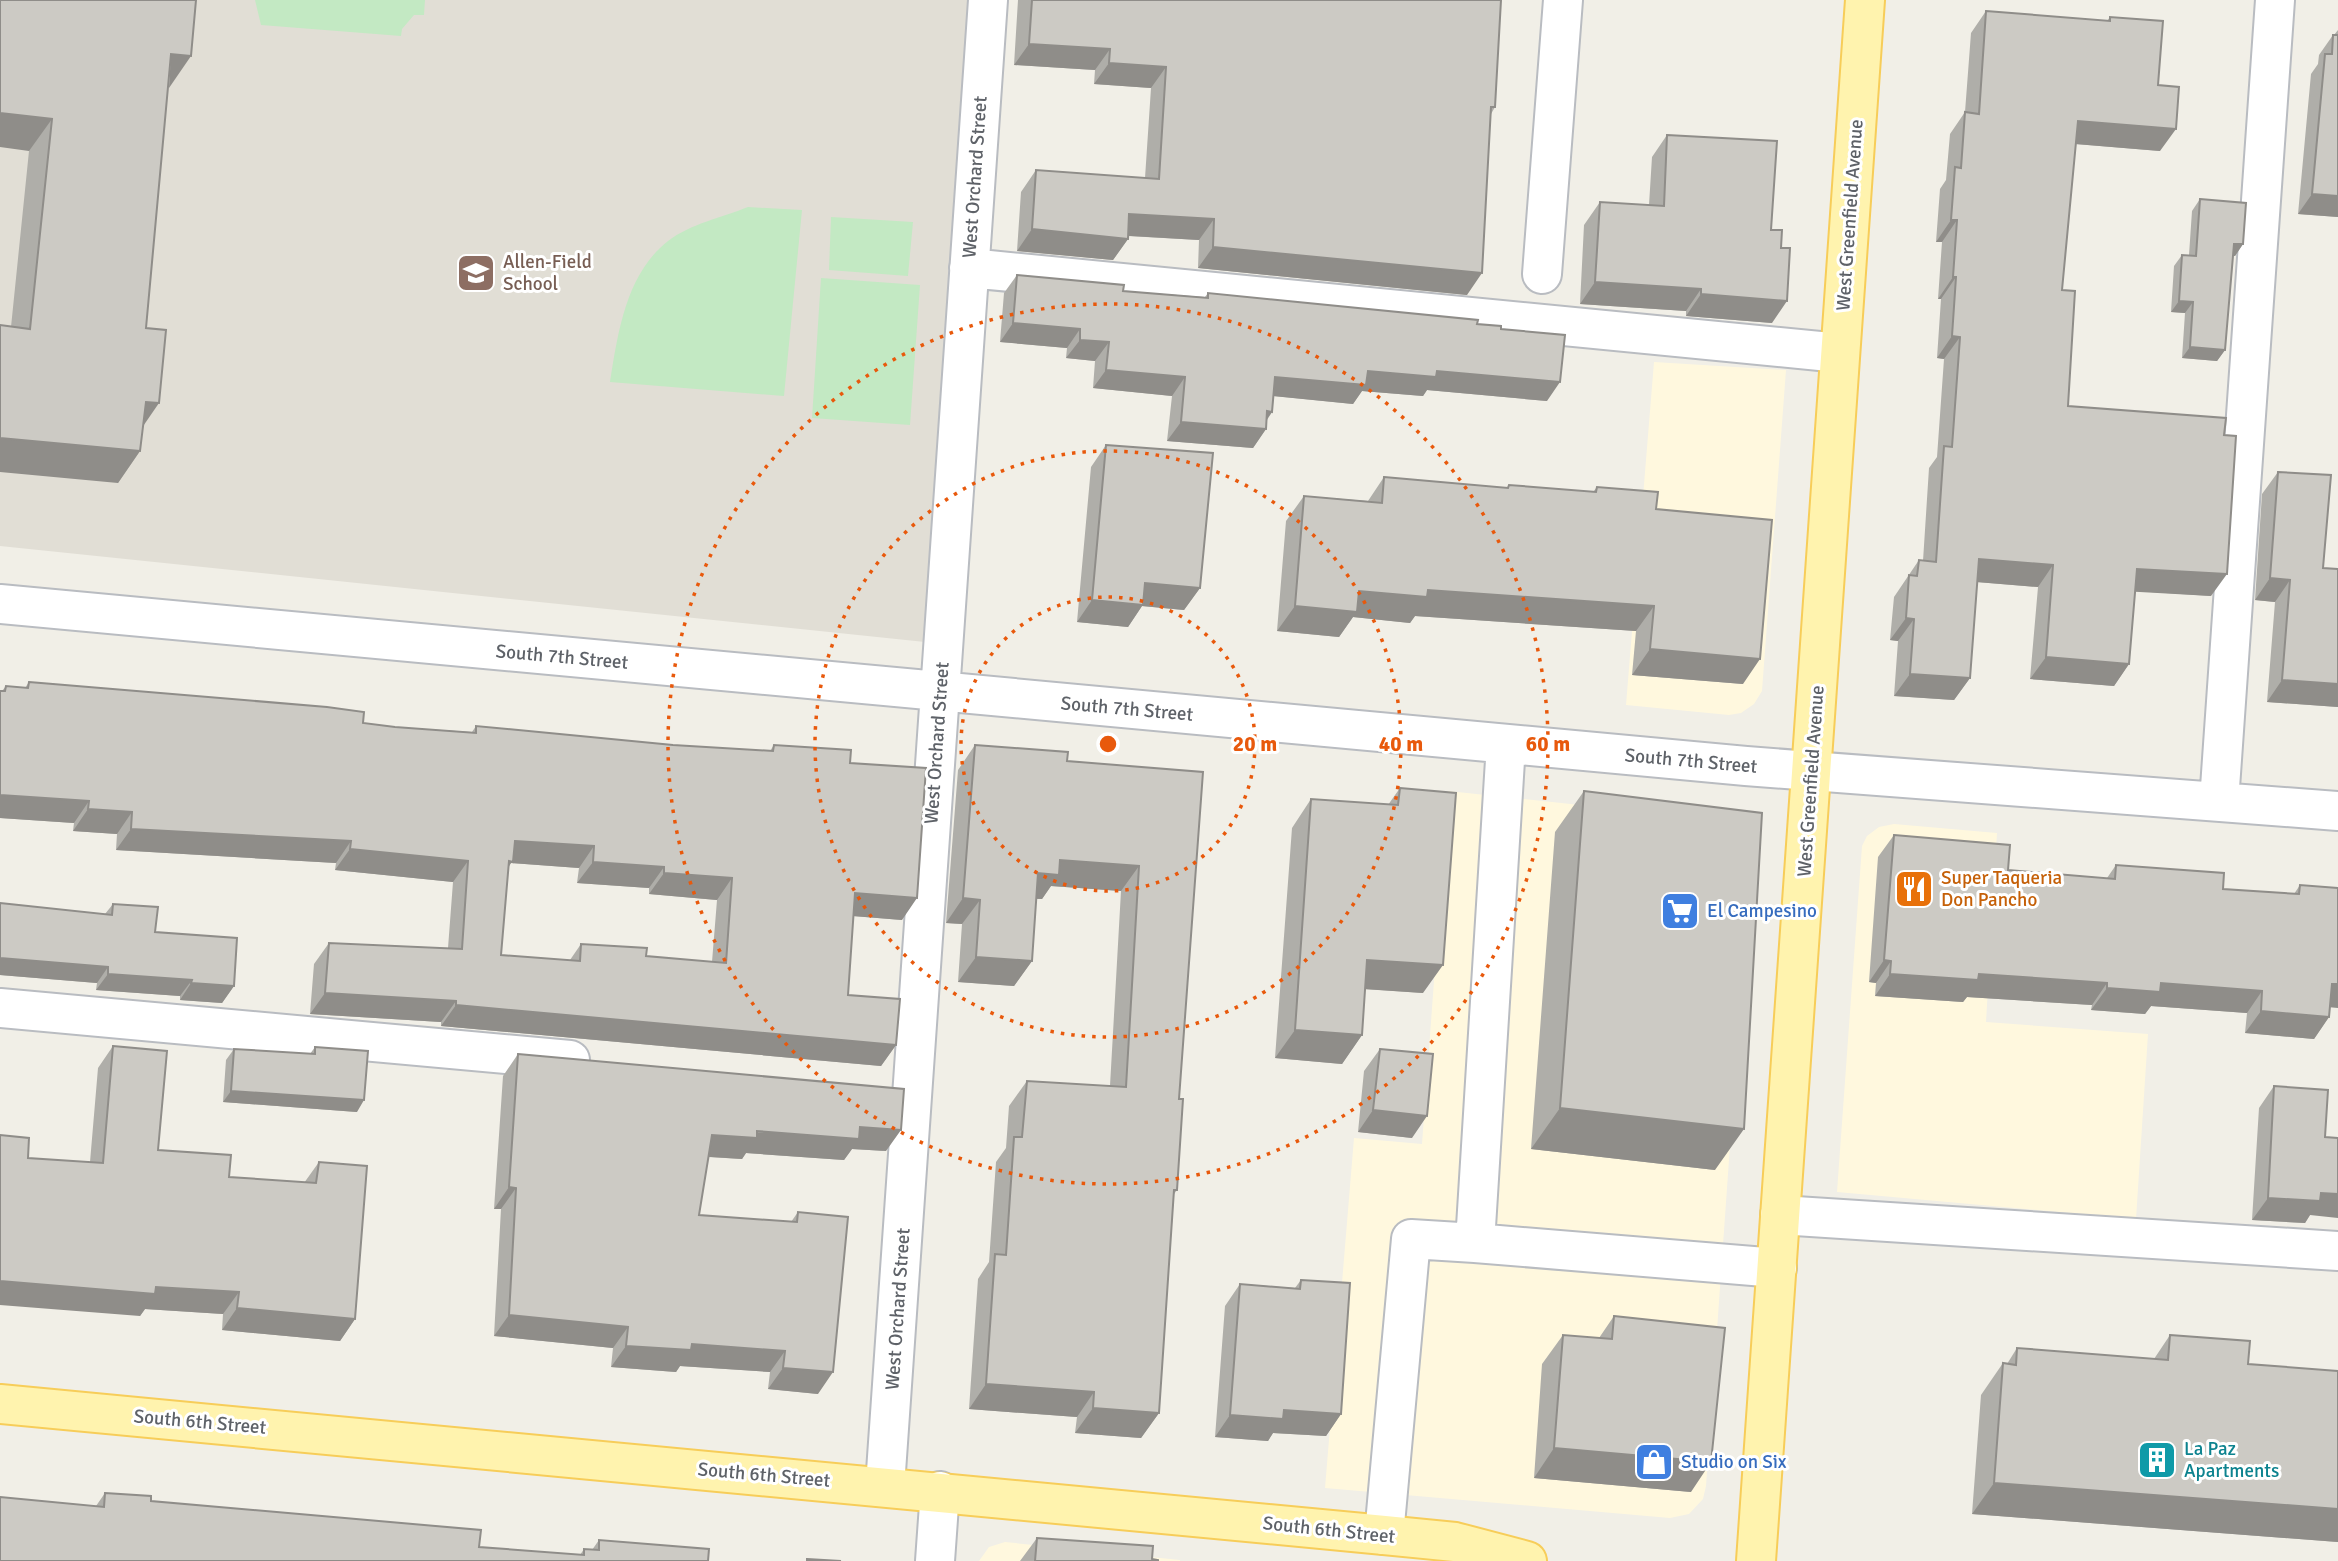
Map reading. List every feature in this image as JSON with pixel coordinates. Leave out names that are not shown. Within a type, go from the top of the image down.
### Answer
[{"type":"main road","name":"West Greenfield Avenue","points":[[1756,1561],[1865,0]]},
{"type":"main road","name":"South 6th Street","points":[[0,1404],[940,1491],[1455,1542],[1517,1560]]},
{"type":"street","name":"West Orchard Street","points":[[885,1486],[988,0]]},
{"type":"street","points":[[1542,274],[1563,0]]},
{"type":"street","points":[[2219,802],[2275,0]]},
{"type":"street","points":[[969,268],[1840,353]]},
{"type":"street","name":"South 7th Street","points":[[0,604],[1811,772],[2338,811]]},
{"type":"street","points":[[1475,1243],[1506,744]]},
{"type":"street","points":[[0,1008],[609,1063]]},
{"type":"street","points":[[872,1087],[913,1091]]},
{"type":"street","points":[[1780,1215],[2338,1251]]},
{"type":"street","points":[[1384,1535],[1411,1239],[1777,1268]]},
{"type":"street","points":[[935,1561],[940,1491]]},
{"type":"shaded area","name":"Allen-Field School","points":[[0,0],[971,0],[925,642],[0,546]]},
{"type":"shaded area","points":[[1654,362],[1786,370],[1762,691],[1754,704],[1741,713],[1729,715],[1626,705]]},
{"type":"shaded area","points":[[1448,791],[1729,821],[1751,848],[1706,1486],[1703,1499],[1689,1514],[1670,1518],[1325,1488],[1354,1138],[1422,1144]]},
{"type":"shaded area","points":[[1894,824],[1997,833],[1986,1022],[2148,1034],[2136,1219],[1837,1192],[1862,846],[1867,836],[1879,827]]},
{"type":"shaded area","points":[[1005,1542],[1180,1561],[979,1561],[989,1547]]},
{"type":"green space","points":[[255,0],[425,0],[424,15],[414,15],[402,29],[401,36],[261,25]]},
{"type":"green space","points":[[748,207],[802,210],[784,396],[610,382],[626,305],[642,270],[654,254],[686,230]]},
{"type":"green space","points":[[831,217],[913,222],[908,276],[829,270]]},
{"type":"green space","points":[[821,278],[920,285],[910,425],[812,418]]},
{"type":"building","points":[[0,0],[196,0],[191,56],[171,54],[146,328],[166,330],[159,403],[146,402],[140,451],[0,438],[0,325],[30,329],[52,119],[0,113]]},
{"type":"building","points":[[1032,0],[1501,0],[1495,107],[1491,107],[1482,273],[1213,247],[1214,219],[1129,214],[1128,239],[1032,229],[1036,170],[1159,179],[1166,67],[1109,63],[1110,49],[1029,44]]},
{"type":"building","points":[[1986,11],[2110,21],[2110,17],[2163,21],[2158,85],[2179,87],[2176,129],[2078,121],[2062,290],[2075,291],[2068,406],[2226,418],[2224,435],[2236,436],[2227,574],[2137,569],[2129,664],[2046,657],[2053,565],[1979,559],[1970,678],[1910,674],[1914,619],[1906,618],[1909,575],[1917,576],[1919,560],[1936,562],[1944,446],[1952,447],[1960,337],[1952,336],[1957,220],[1951,220],[1955,167],[1961,168],[1965,112],[1979,114]]},
{"type":"building","points":[[2333,35],[2338,35],[2338,196],[2312,194],[2325,54],[2332,54]]},
{"type":"building","points":[[1667,135],[1777,141],[1771,230],[1782,230],[1781,248],[1790,248],[1787,301],[1701,294],[1701,289],[1595,282],[1600,202],[1664,206]]},
{"type":"building","points":[[2200,199],[2246,203],[2243,244],[2234,244],[2225,350],[2190,347],[2193,302],[2179,301],[2182,255],[2196,256]]},
{"type":"building","points":[[1017,275],[1124,285],[1123,291],[1208,298],[1208,293],[1478,320],[1477,324],[1501,326],[1501,329],[1565,335],[1560,382],[1437,371],[1436,377],[1368,371],[1366,385],[1275,377],[1272,412],[1267,411],[1266,429],[1181,422],[1185,377],[1106,370],[1109,342],[1080,340],[1080,329],[1013,323]]},
{"type":"building","points":[[1106,445],[1213,453],[1200,588],[1145,583],[1143,605],[1092,600]]},
{"type":"building","points":[[2278,472],[2331,475],[2323,568],[2338,569],[2338,684],[2282,680],[2290,580],[2270,578]]},
{"type":"building","points":[[1384,477],[1508,488],[1509,485],[1596,492],[1597,487],[1658,492],[1656,509],[1772,520],[1760,659],[1650,649],[1654,606],[1428,590],[1427,597],[1359,591],[1357,612],[1295,606],[1304,496],[1382,503]]},
{"type":"building","points":[[29,682],[327,707],[364,712],[363,723],[395,727],[476,733],[476,726],[673,745],[773,751],[774,745],[851,750],[850,763],[926,768],[917,898],[855,893],[848,995],[900,999],[896,1045],[456,1005],[456,1001],[325,993],[329,943],[462,949],[468,861],[350,849],[351,841],[131,829],[132,812],[88,809],[89,801],[0,795],[0,691],[5,691],[6,686],[28,688]],"holes":[[[515,841],[594,846],[593,862],[664,867],[664,873],[732,878],[726,963],[646,956],[647,948],[581,944],[580,961],[501,955],[509,861],[513,862]]]},
{"type":"building","points":[[975,745],[1068,752],[1067,761],[1203,772],[1179,1099],[1183,1099],[1177,1190],[1174,1190],[1159,1413],[1093,1408],[1094,1392],[986,1384],[995,1254],[1006,1255],[1014,1137],[1022,1137],[1027,1081],[1126,1087],[1139,866],[1060,860],[1059,875],[1038,873],[1032,961],[976,957],[980,900],[963,898]]},
{"type":"building","points":[[1400,788],[1456,793],[1443,965],[1367,960],[1362,1035],[1295,1030],[1311,799],[1398,805]]},
{"type":"building","points":[[1584,791],[1762,813],[1744,1129],[1560,1108]]},
{"type":"building","points":[[1894,835],[2010,845],[2008,870],[2115,879],[2116,865],[2224,873],[2223,889],[2299,894],[2300,885],[2338,888],[2338,984],[2332,984],[2329,1017],[2261,1011],[2262,991],[2161,983],[2160,992],[2107,988],[2107,983],[1979,974],[1978,980],[1890,974],[1891,961],[1884,960]]},
{"type":"building","points":[[0,903],[112,915],[113,904],[158,907],[155,932],[237,938],[234,986],[108,974],[108,967],[0,958]]},
{"type":"building","points":[[113,1046],[167,1051],[158,1150],[231,1155],[229,1177],[316,1183],[319,1162],[367,1166],[355,1319],[237,1308],[239,1292],[156,1287],[155,1294],[0,1281],[0,1135],[29,1138],[28,1158],[103,1163]]},
{"type":"building","points":[[315,1047],[368,1051],[364,1100],[231,1091],[234,1049],[315,1054]]},
{"type":"building","points":[[1380,1049],[1433,1054],[1427,1116],[1373,1110]]},
{"type":"building","points":[[518,1054],[904,1089],[901,1130],[860,1127],[859,1139],[757,1131],[757,1138],[712,1135],[699,1215],[797,1222],[798,1212],[848,1217],[833,1372],[783,1368],[785,1351],[692,1344],[691,1350],[626,1346],[628,1327],[509,1315],[516,1188],[509,1187]]},
{"type":"building","points":[[2274,1086],[2328,1090],[2325,1137],[2338,1138],[2338,1194],[2321,1193],[2320,1201],[2268,1198]]},
{"type":"building","points":[[1301,1280],[1350,1283],[1341,1414],[1284,1410],[1283,1419],[1230,1415],[1240,1284],[1300,1289]]},
{"type":"building","points":[[1614,1316],[1725,1328],[1711,1462],[1554,1448],[1563,1335],[1612,1339]]},
{"type":"building","name":"La Paz Apartments","points":[[2170,1335],[2250,1341],[2248,1364],[2338,1371],[2338,1509],[1994,1483],[2003,1363],[2016,1365],[2017,1348],[2168,1360]]},
{"type":"building","points":[[105,1493],[151,1496],[151,1501],[481,1530],[479,1547],[584,1555],[584,1549],[599,1550],[599,1540],[709,1549],[708,1561],[0,1561],[0,1497],[104,1507]]},
{"type":"building","points":[[1037,1538],[1153,1546],[1152,1559],[1158,1561],[1035,1561]]},
{"type":"building","points":[[807,1559],[841,1561],[807,1561]]},
{"type":"place","name":"Allen-Field School","points":[[476,273]]},
{"type":"place","name":"Super Taqueria Don Pancho","points":[[1914,889]]},
{"type":"place","name":"El Campesino","points":[[1680,911]]},
{"type":"place","name":"La Paz Apartments","points":[[2157,1460]]},
{"type":"place","name":"Studio on Six","points":[[1654,1462]]}]
